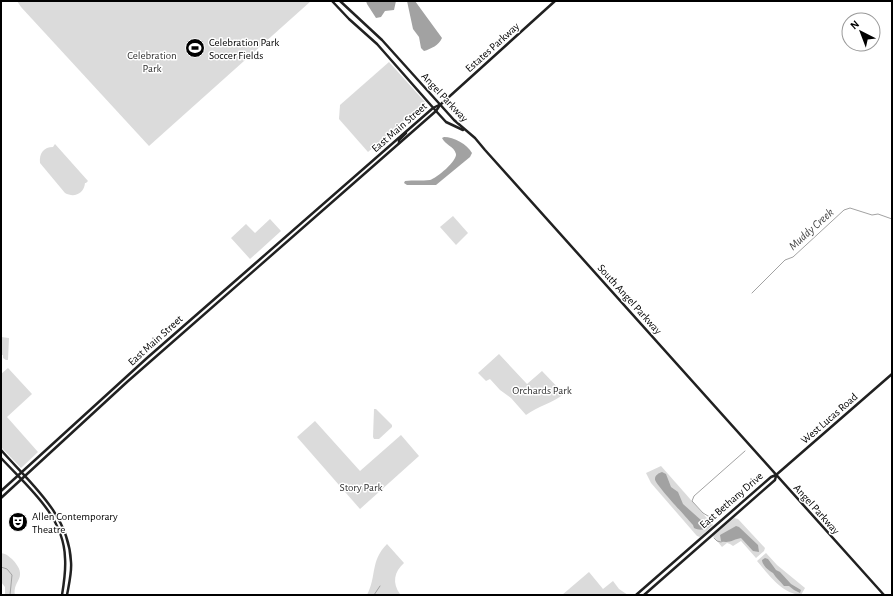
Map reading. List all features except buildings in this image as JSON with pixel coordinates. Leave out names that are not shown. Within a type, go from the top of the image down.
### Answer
[{"type":"main road","name":"Angel Parkway","points":[[332,1],[349,19],[377,44],[432,108],[446,122],[470,134]]},
{"type":"main road","name":"Angel Parkway","points":[[340,1],[360,22],[382,40],[457,124],[470,134]]},
{"type":"main road","name":"Estates Parkway","points":[[440,105],[555,1]]},
{"type":"main road","name":"East Main Street","points":[[1,492],[194,316],[411,126],[432,108],[440,105]]},
{"type":"main road","name":"East Main Street","points":[[1,498],[127,382],[436,111],[440,105]]},
{"type":"main road","points":[[399,143],[399,140],[411,126]]},
{"type":"main road","name":"South Angel Parkway","points":[[470,134],[542,212],[776,475]]},
{"type":"main road","points":[[359,172],[362,176]]},
{"type":"main road","points":[[216,297],[219,301]]},
{"type":"main road","points":[[194,316],[198,320]]},
{"type":"main road","name":"West Lucas Road","points":[[776,475],[892,374]]},
{"type":"main road","points":[[84,421],[83,419],[99,402]]},
{"type":"main road","points":[[1,450],[55,510],[65,531],[71,562],[67,595]]},
{"type":"main road","points":[[1,458],[21,479],[50,514],[59,530],[65,558],[62,595]]},
{"type":"main road","name":"Angel Parkway","points":[[776,475],[884,595]]},
{"type":"main road","name":"East Bethany Drive","points":[[636,595],[770,477],[776,475]]},
{"type":"main road","name":"East Bethany Drive","points":[[644,595],[775,480],[776,475]]},
{"type":"main road","points":[[50,514],[55,510]]},
{"type":"green space","name":"Celebration Park","points":[[17,1],[311,1],[149,146]]},
{"type":"green space","points":[[389,62],[425,102],[368,152],[339,119],[340,105]]},
{"type":"green space","points":[[55,144],[88,181],[85,183],[83,190],[78,194],[72,195],[65,193],[40,163],[40,156],[43,151],[47,148],[53,147]]},
{"type":"green space","points":[[453,216],[468,233],[456,245],[440,227]]},
{"type":"green space","points":[[270,219],[281,231],[250,259],[231,238],[246,224],[255,233]]},
{"type":"green space","points":[[1,337],[9,338],[8,360],[3,358],[3,355],[1,355]]},
{"type":"green space","name":"Orchards Park","points":[[499,354],[527,384],[542,371],[564,394],[526,415],[511,398],[500,390],[490,379],[486,381],[478,373]]},
{"type":"green space","points":[[8,368],[32,394],[7,417],[38,452],[21,468],[1,447],[1,374]]},
{"type":"green space","points":[[374,409],[376,409],[392,425],[392,427],[379,439],[374,439],[373,437]]},
{"type":"green space","name":"Story Park","points":[[315,421],[360,471],[401,435],[419,456],[360,509],[297,437]]},
{"type":"green space","points":[[661,466],[713,525],[700,537],[697,536],[651,483],[646,473]]},
{"type":"green space","points":[[734,518],[738,519],[765,548],[764,551],[756,558],[741,541],[733,546],[727,543],[722,547],[713,536]]},
{"type":"green space","points":[[387,544],[404,563],[398,570],[395,578],[397,590],[400,594],[367,595],[378,556]]},
{"type":"green space","points":[[1,553],[12,559],[20,571],[15,595],[5,595],[5,587],[1,582]]},
{"type":"green space","points":[[766,553],[777,565],[805,588],[801,595],[788,591],[766,572],[757,561]]},
{"type":"green space","points":[[589,572],[603,589],[613,581],[619,589],[628,595],[562,595]]},
{"type":"shaded area","points":[[366,1],[396,1],[394,10],[385,11],[381,17],[376,18]]},
{"type":"shaded area","points":[[407,1],[415,1],[442,38],[437,45],[424,51],[421,48],[419,37],[413,29]]},
{"type":"shaded area","points":[[442,138],[452,138],[464,144],[472,153],[470,157],[436,185],[407,185],[404,183],[405,181],[433,179],[450,165],[456,154],[455,151],[443,140]]},
{"type":"shaded area","points":[[662,472],[666,474],[671,487],[678,492],[683,504],[702,521],[707,520],[711,525],[703,530],[694,528],[656,482],[656,476]]},
{"type":"shaded area","points":[[736,526],[739,527],[758,545],[759,552],[753,551],[741,538],[729,542],[721,541],[720,535]]},
{"type":"shaded area","points":[[765,558],[768,559],[776,570],[780,572],[791,584],[801,590],[800,593],[789,586],[784,586],[773,573],[764,566],[762,560]]},
{"type":"waterway","name":"Muddy Creek","points":[[752,293],[785,260],[793,257],[844,210],[850,208],[872,215],[878,214],[892,219]]},
{"type":"waterway","points":[[712,520],[713,519],[703,513],[692,501],[694,496],[745,451]]},
{"type":"waterway","points":[[714,538],[717,541],[723,541]]},
{"type":"waterway","points":[[1,567],[7,569],[12,575],[10,595]]},
{"type":"waterway","name":"Muddy Creek","points":[[374,595],[380,586]]},
{"type":"place","name":"Celebration Park Soccer Fields","points":[[195,48]]},
{"type":"place","name":"Allen Contemporary Theatre","points":[[18,522]]}]
